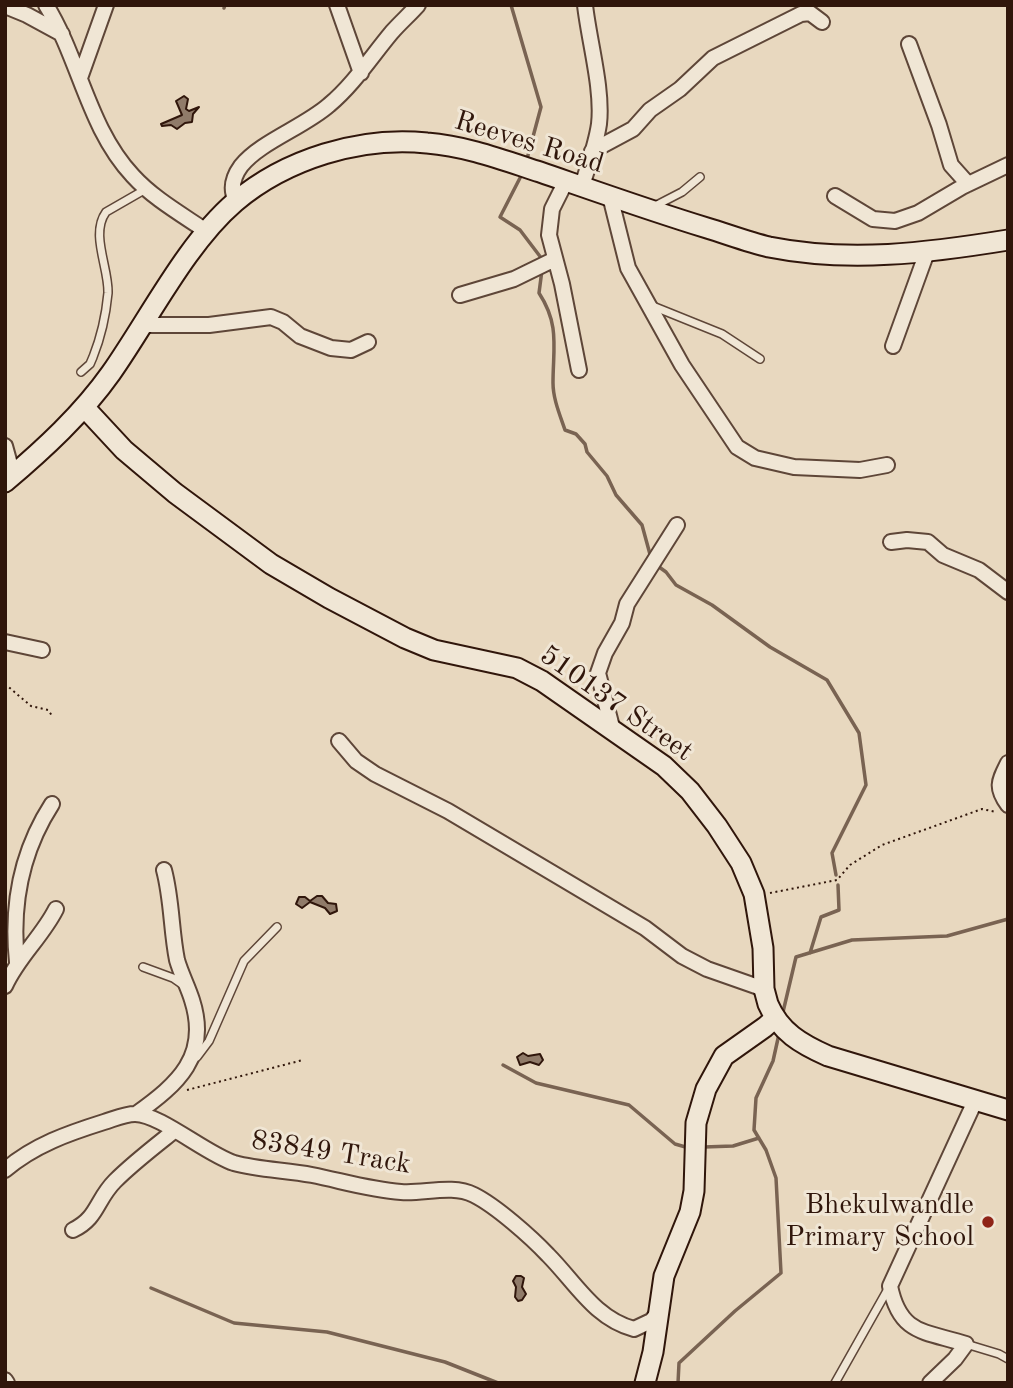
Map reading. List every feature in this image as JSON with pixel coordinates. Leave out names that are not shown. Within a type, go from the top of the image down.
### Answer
[{"type":"street","points":[[46,5],[63,35],[100,128],[132,175],[206,230]]},
{"type":"street","points":[[80,78],[106,5]]},
{"type":"street","points":[[337,5],[361,73]]},
{"type":"street","points":[[236,201],[233,186],[236,174],[243,164],[256,153],[315,117],[345,91],[392,32],[418,5]]},
{"type":"street","points":[[579,370],[550,235],[550,220],[556,198],[574,184],[592,151],[599,121],[598,93],[585,5]]},
{"type":"street","points":[[5,6],[63,35]]},
{"type":"street","points":[[592,151],[633,129],[657,104],[680,89],[705,64],[727,49],[801,14],[810,13],[822,22]]},
{"type":"street","points":[[909,44],[951,165],[968,184]]},
{"type":"street","name":"Reeves Road","points":[[9,478],[85,408],[206,230],[236,201],[275,175],[297,164],[343,149],[395,142],[425,142],[458,147],[766,246],[793,251],[855,256],[927,252],[1008,240]]},
{"type":"street","points":[[835,197],[873,219],[895,221],[918,213],[1008,165]]},
{"type":"street","points":[[610,197],[628,268],[703,398],[726,433],[745,454],[794,467],[860,470],[887,465]]},
{"type":"street","points":[[892,346],[927,252]]},
{"type":"street","points":[[460,295],[514,279],[555,259]]},
{"type":"street","points":[[143,325],[209,325],[271,317],[283,322],[300,336],[331,348],[351,349],[368,342]]},
{"type":"street","name":"510137 Street","points":[[85,408],[124,450],[165,484],[282,570],[405,638],[434,650],[517,668],[542,681],[612,727],[664,765],[690,791],[741,863],[754,894],[763,948],[764,989],[768,1004],[774,1018],[785,1031],[803,1045],[828,1056],[1008,1110]]},
{"type":"street","points":[[5,446],[9,478]]},
{"type":"street","points":[[612,727],[598,673],[605,653],[622,623],[627,604],[677,525]]},
{"type":"street","points":[[891,542],[928,542],[943,555],[979,570],[1008,592]]},
{"type":"street","points":[[5,642],[42,650]]},
{"type":"street","points":[[339,741],[356,761],[375,774],[448,811],[645,928],[682,956],[707,969],[764,989]]},
{"type":"street","points":[[1001,808],[1000,782],[1008,763]]},
{"type":"street","points":[[17,962],[14,927],[20,880],[34,834],[52,804]]},
{"type":"street","points":[[5,1170],[27,1153],[51,1141],[115,1118],[136,1114],[162,1097],[191,1062],[197,1027],[177,961],[169,888],[164,870]]},
{"type":"street","points":[[5,986],[17,962],[42,933],[56,909]]},
{"type":"street","points":[[645,1383],[653,1353],[664,1276],[690,1212],[696,1167],[696,1123],[706,1089],[724,1056],[774,1018]]},
{"type":"street","points":[[930,1383],[966,1344],[919,1332],[909,1326],[902,1318],[890,1286],[975,1099]]},
{"type":"street","name":"83849 Track","points":[[136,1114],[147,1116],[234,1163],[312,1175],[383,1190],[459,1191],[472,1194],[547,1254],[593,1306],[621,1326],[634,1329]]},
{"type":"street","points":[[73,1230],[90,1219],[104,1193],[115,1180],[174,1131]]},
{"type":"street","points":[[653,1353],[634,1329],[651,1321],[658,1313]]},
{"type":"lane","points":[[648,209],[682,192],[700,177]]},
{"type":"lane","points":[[81,372],[90,364],[97,346],[107,300],[102,217],[147,188]]},
{"type":"lane","points":[[649,305],[722,334],[760,359]]},
{"type":"lane","points":[[191,1062],[209,1041],[244,961],[277,927]]},
{"type":"lane","points":[[143,967],[173,978],[188,991]]},
{"type":"lane","points":[[835,1383],[890,1286]]},
{"type":"lane","points":[[966,1344],[1008,1359]]},
{"type":"path","points":[[5,684],[31,706],[48,710],[53,717]]},
{"type":"path","points":[[754,894],[837,880],[850,865],[882,845],[982,809],[1001,808]]},
{"type":"path","points":[[188,1090],[303,1060]]},
{"type":"building","points":[[184,96],[188,99],[186,109],[189,111],[199,107],[193,114],[192,122],[177,129],[171,125],[162,126],[161,124],[182,115],[176,101]]},
{"type":"building","points":[[322,896],[328,903],[336,904],[337,911],[330,914],[325,908],[310,902],[302,908],[296,904],[299,897],[310,901]]},
{"type":"building","points":[[523,1053],[528,1056],[540,1054],[543,1060],[539,1065],[530,1062],[520,1065],[517,1057]]},
{"type":"building","points":[[516,1276],[524,1278],[522,1287],[526,1294],[518,1301],[513,1281]]},
{"type":"waterway","points":[[511,5],[541,107],[527,159]]},
{"type":"waterway","points":[[521,176],[500,217],[520,230],[542,259]]},
{"type":"waterway","points":[[542,270],[539,293],[553,326],[553,389],[565,430],[576,434],[585,444],[587,452],[607,476],[616,495],[642,525],[651,558]]},
{"type":"waterway","points":[[655,564],[666,572],[676,585],[712,605],[770,647],[827,680],[859,733],[866,785],[832,853],[836,875]]},
{"type":"waterway","points":[[810,953],[821,917],[839,910],[838,885]]},
{"type":"waterway","points":[[783,1012],[796,957],[852,940],[947,936],[1008,919]]},
{"type":"waterway","points":[[678,1383],[679,1363],[781,1273],[776,1178],[766,1150],[754,1130],[756,1098],[773,1061],[779,1034]]},
{"type":"waterway","points":[[503,1065],[536,1083],[629,1105],[675,1144],[689,1148]]},
{"type":"waterway","points":[[704,1147],[733,1146],[759,1138]]},
{"type":"waterway","points":[[151,1288],[234,1323],[327,1332],[445,1362],[498,1383]]},
{"type":"place","name":"Bhekulwandle Primary School","points":[[988,1222]]}]
